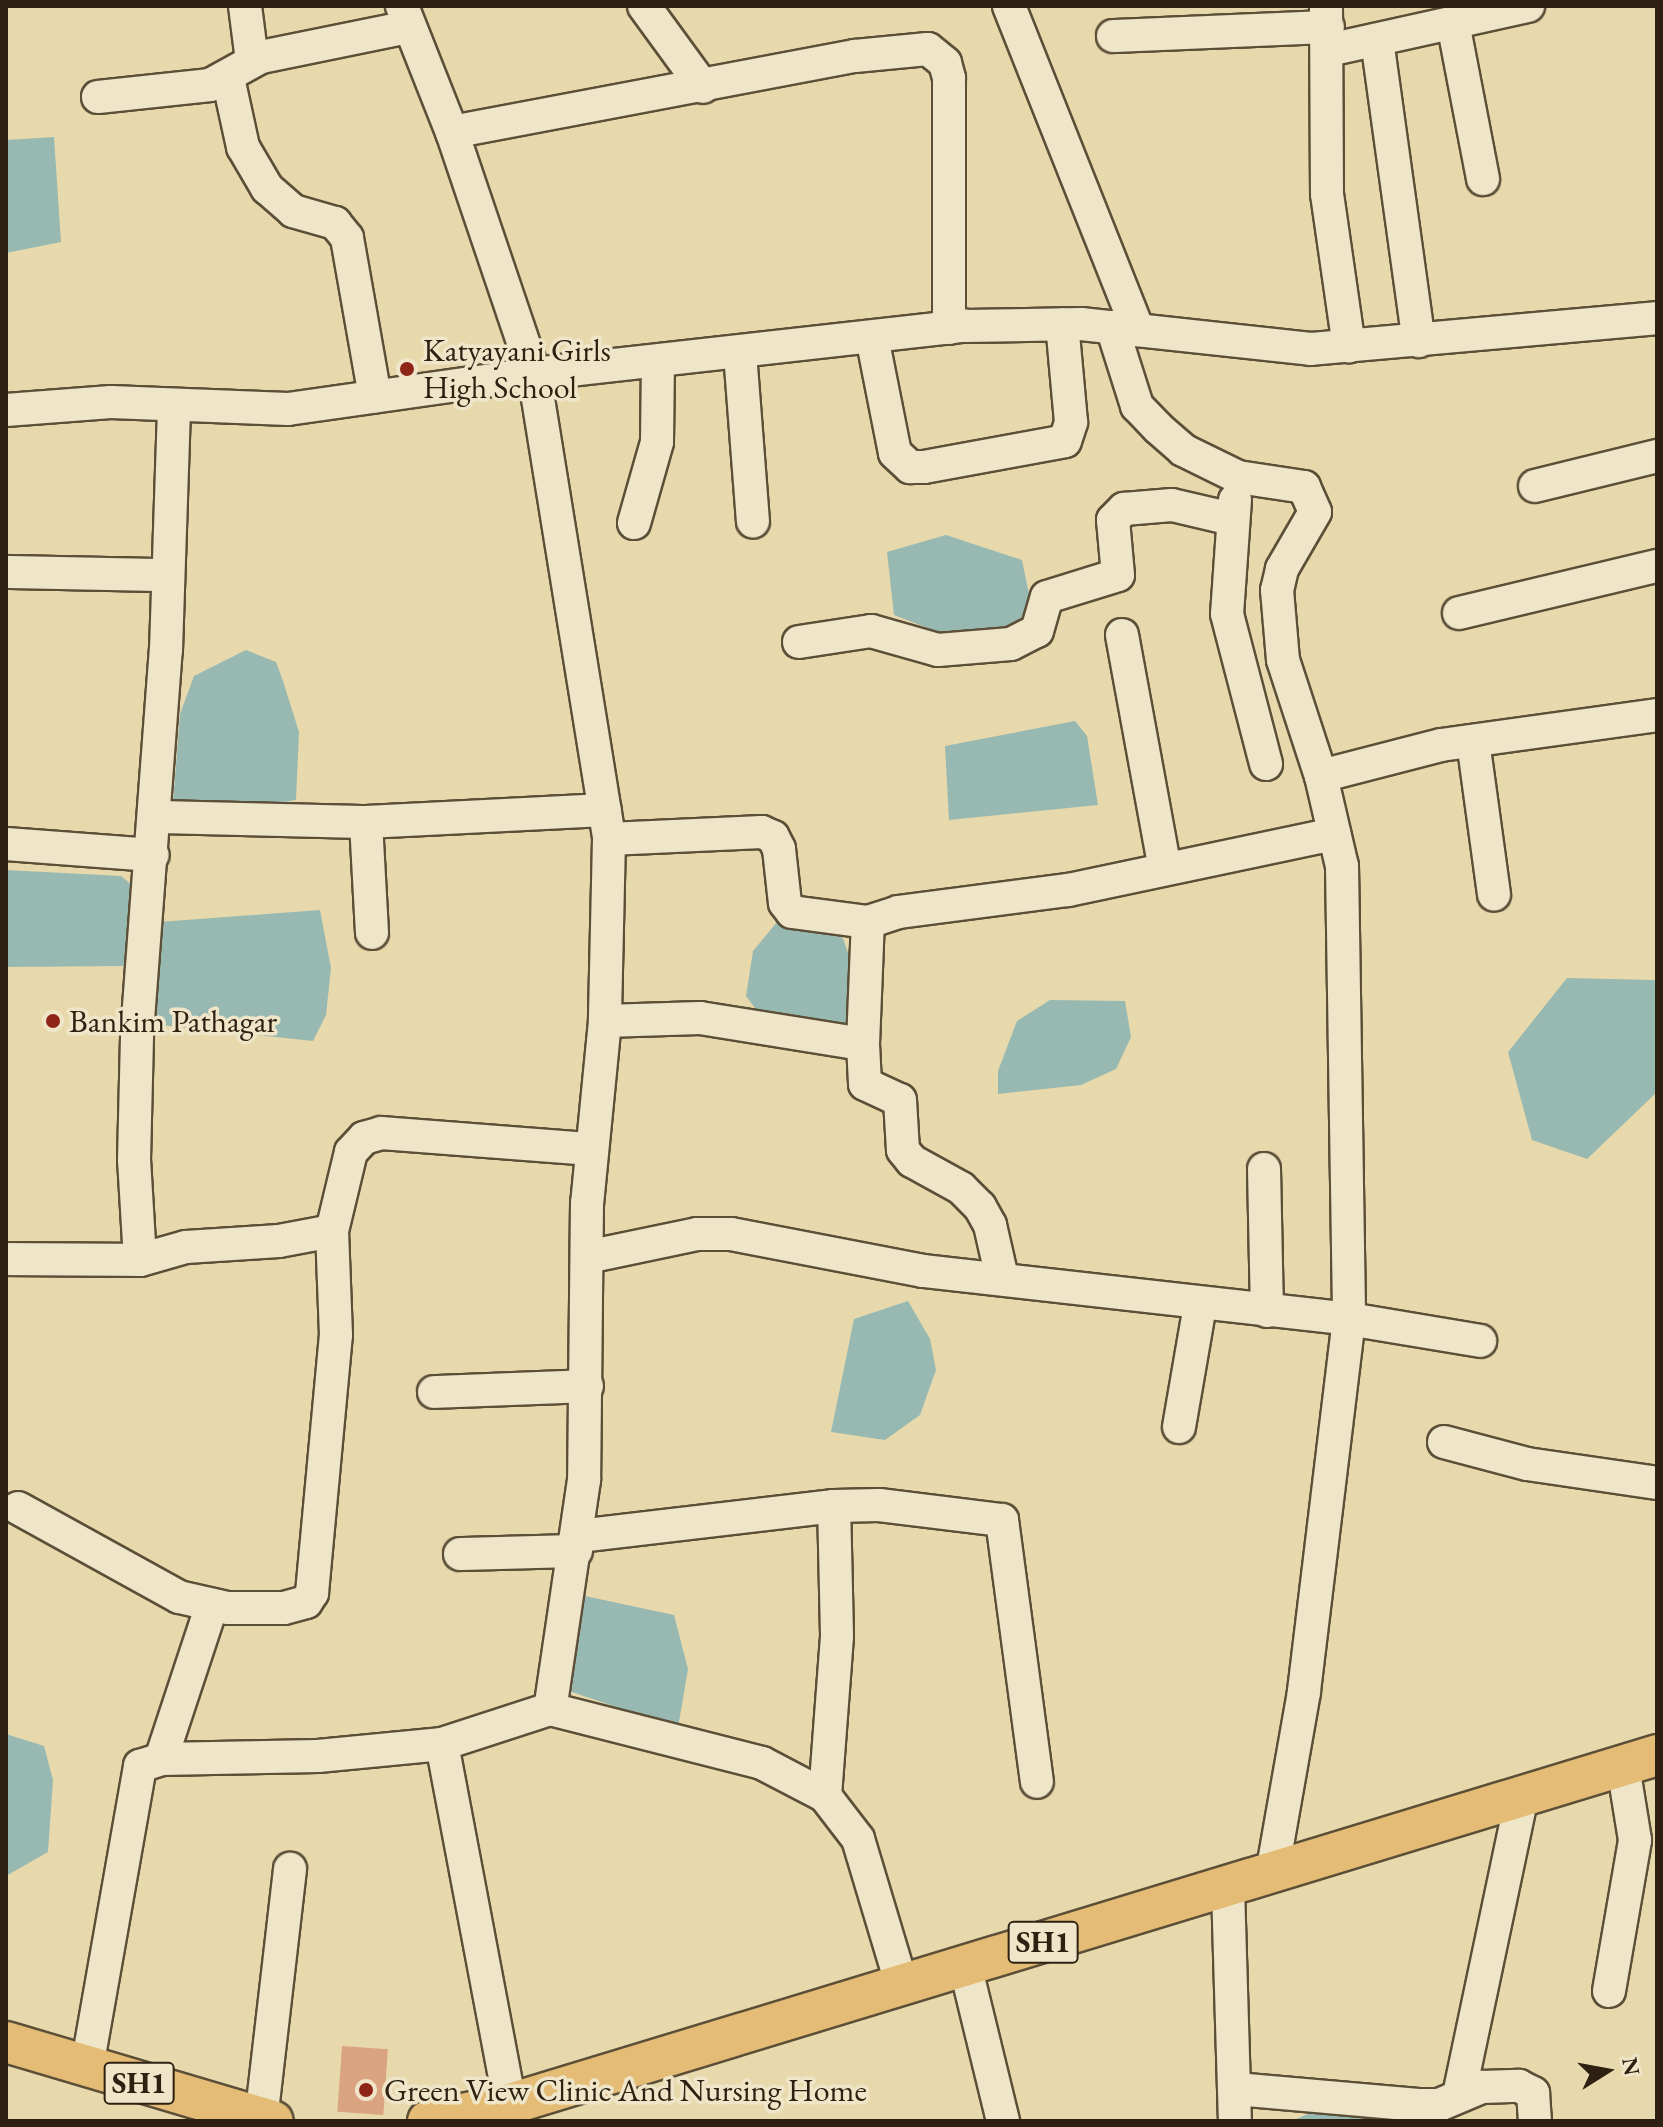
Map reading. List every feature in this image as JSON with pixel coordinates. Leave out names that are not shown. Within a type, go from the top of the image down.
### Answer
[{"type":"main road","name":"SH1","points":[[428,2121],[510,2104],[901,1982],[1228,1888],[1640,1761]]},
{"type":"main road","name":"SH1","points":[[6,2042],[267,2120]]},
{"type":"street","points":[[245,6],[240,70],[243,147],[267,188],[293,211],[335,223],[347,238],[375,397]]},
{"type":"street","points":[[644,6],[703,87]]},
{"type":"street","points":[[1009,6],[1125,329],[1137,406],[1183,450],[1238,477],[1293,482],[1304,487],[1314,502],[1310,527],[1282,569],[1277,590],[1283,660],[1321,776],[1334,834],[1344,911],[1349,1319],[1304,1692],[1272,1874]]},
{"type":"street","points":[[1113,36],[1328,28],[1377,40],[1528,6]]},
{"type":"street","points":[[98,97],[210,85],[240,70],[405,16],[452,132],[534,374],[607,824],[605,1021],[591,1149],[587,1386],[577,1543],[550,1709]]},
{"type":"street","points":[[1453,23],[1483,179]]},
{"type":"street","points":[[1328,28],[1327,194],[1349,346]]},
{"type":"street","points":[[1377,40],[1419,341]]},
{"type":"street","points":[[452,132],[899,49],[938,54],[949,78],[949,328]]},
{"type":"street","points":[[6,410],[111,402],[288,409],[534,374],[949,328],[1062,324],[1311,349],[1657,318]]},
{"type":"street","points":[[872,337],[895,453],[910,467],[924,467],[1065,441],[1071,422],[1062,324]]},
{"type":"street","points":[[740,353],[753,521]]},
{"type":"street","points":[[634,523],[657,442],[658,361]]},
{"type":"street","points":[[140,1260],[134,1160],[137,1033],[156,817],[174,406]]},
{"type":"street","points":[[1535,486],[1657,456]]},
{"type":"street","points":[[1238,477],[1232,519],[1227,614],[1266,764]]},
{"type":"street","points":[[799,642],[871,631],[938,650],[1011,644],[1037,631],[1047,597],[1118,575],[1113,520],[1124,509],[1172,505],[1232,519]]},
{"type":"street","points":[[1459,613],[1657,566]]},
{"type":"street","points":[[6,572],[166,575]]},
{"type":"street","points":[[1122,635],[1165,869]]},
{"type":"street","points":[[1321,776],[1473,741],[1657,715]]},
{"type":"street","points":[[1473,741],[1494,895]]},
{"type":"street","points":[[156,817],[607,824],[762,832],[773,837],[779,849],[785,903],[792,912],[868,922],[898,912],[1068,890],[1334,834]]},
{"type":"street","points":[[366,822],[372,933]]},
{"type":"street","points":[[6,844],[153,855]]},
{"type":"street","points":[[868,922],[863,1044],[865,1084],[900,1100],[903,1150],[912,1161],[961,1188],[980,1207],[990,1225],[1002,1278]]},
{"type":"street","points":[[605,1021],[713,1019],[863,1044]]},
{"type":"street","points":[[18,1508],[179,1597],[212,1605],[284,1608],[306,1602],[312,1593],[336,1335],[332,1231],[351,1152],[364,1138],[404,1133],[591,1149]]},
{"type":"street","points":[[1264,1169],[1267,1311]]},
{"type":"street","points":[[6,1259],[140,1260],[186,1247],[279,1241],[332,1231]]},
{"type":"street","points":[[587,1257],[697,1234],[731,1234],[923,1271],[1002,1278],[1200,1305],[1349,1319],[1480,1341]]},
{"type":"street","points":[[1179,1427],[1200,1305]]},
{"type":"street","points":[[434,1392],[587,1386]]},
{"type":"street","points":[[1444,1442],[1527,1464],[1657,1483]]},
{"type":"street","points":[[460,1554],[577,1543],[834,1506],[879,1505],[1002,1520],[1037,1782]]},
{"type":"street","points":[[825,1796],[837,1635],[834,1506]]},
{"type":"street","points":[[161,1759],[212,1605]]},
{"type":"street","points":[[87,2067],[135,1775],[140,1766],[161,1759],[318,1756],[442,1744],[550,1709],[762,1763],[825,1796],[858,1839],[901,1982]]},
{"type":"street","points":[[442,1744],[510,2104]]},
{"type":"street","points":[[1609,1991],[1635,1840],[1640,1761]]},
{"type":"street","points":[[1459,2095],[1521,1800]]},
{"type":"street","points":[[267,2120],[290,1869]]},
{"type":"street","points":[[1228,1888],[1235,2121]]},
{"type":"street","points":[[965,1965],[1003,2121]]},
{"type":"street","points":[[1236,2089],[1439,2105],[1482,2087],[1528,2088],[1535,2098],[1535,2121]]},
{"type":"water","points":[[54,137],[61,242],[6,253],[6,140]]},
{"type":"water","points":[[946,535],[1022,560],[1032,608],[1003,634],[961,641],[894,615],[887,552]]},
{"type":"water","points":[[246,650],[276,662],[283,681],[299,732],[296,800],[254,807],[173,803],[180,714],[194,676]]},
{"type":"water","points":[[1075,721],[1087,736],[1098,805],[949,820],[945,746]]},
{"type":"water","points":[[6,870],[121,876],[132,885],[124,966],[6,967]]},
{"type":"water","points":[[320,910],[331,968],[326,1015],[313,1041],[151,1024],[159,922]]},
{"type":"water","points":[[777,922],[837,922],[855,972],[848,1034],[767,1024],[746,996],[753,951]]},
{"type":"water","points":[[1567,978],[1655,980],[1657,988],[1657,1092],[1587,1159],[1532,1140],[1508,1052]]},
{"type":"water","points":[[1050,1000],[1125,1001],[1131,1037],[1116,1069],[1081,1085],[998,1094],[998,1071],[1017,1021]]},
{"type":"water","points":[[908,1301],[930,1339],[936,1370],[920,1415],[885,1440],[831,1432],[854,1319]]},
{"type":"water","points":[[585,1596],[674,1615],[688,1669],[678,1728],[563,1689]]},
{"type":"water","points":[[6,1734],[44,1746],[53,1780],[48,1852],[6,1876]]},
{"type":"water","points":[[1316,2111],[1427,2121],[1291,2121]]},
{"type":"building","points":[[342,2046],[388,2049],[383,2115],[337,2112]]},
{"type":"place","name":"Katyayani Girls High School","points":[[407,369]]},
{"type":"place","name":"Bankim Pathagar","points":[[53,1021]]},
{"type":"place","name":"Green View Clinic And Nursing Home","points":[[366,2090]]}]
